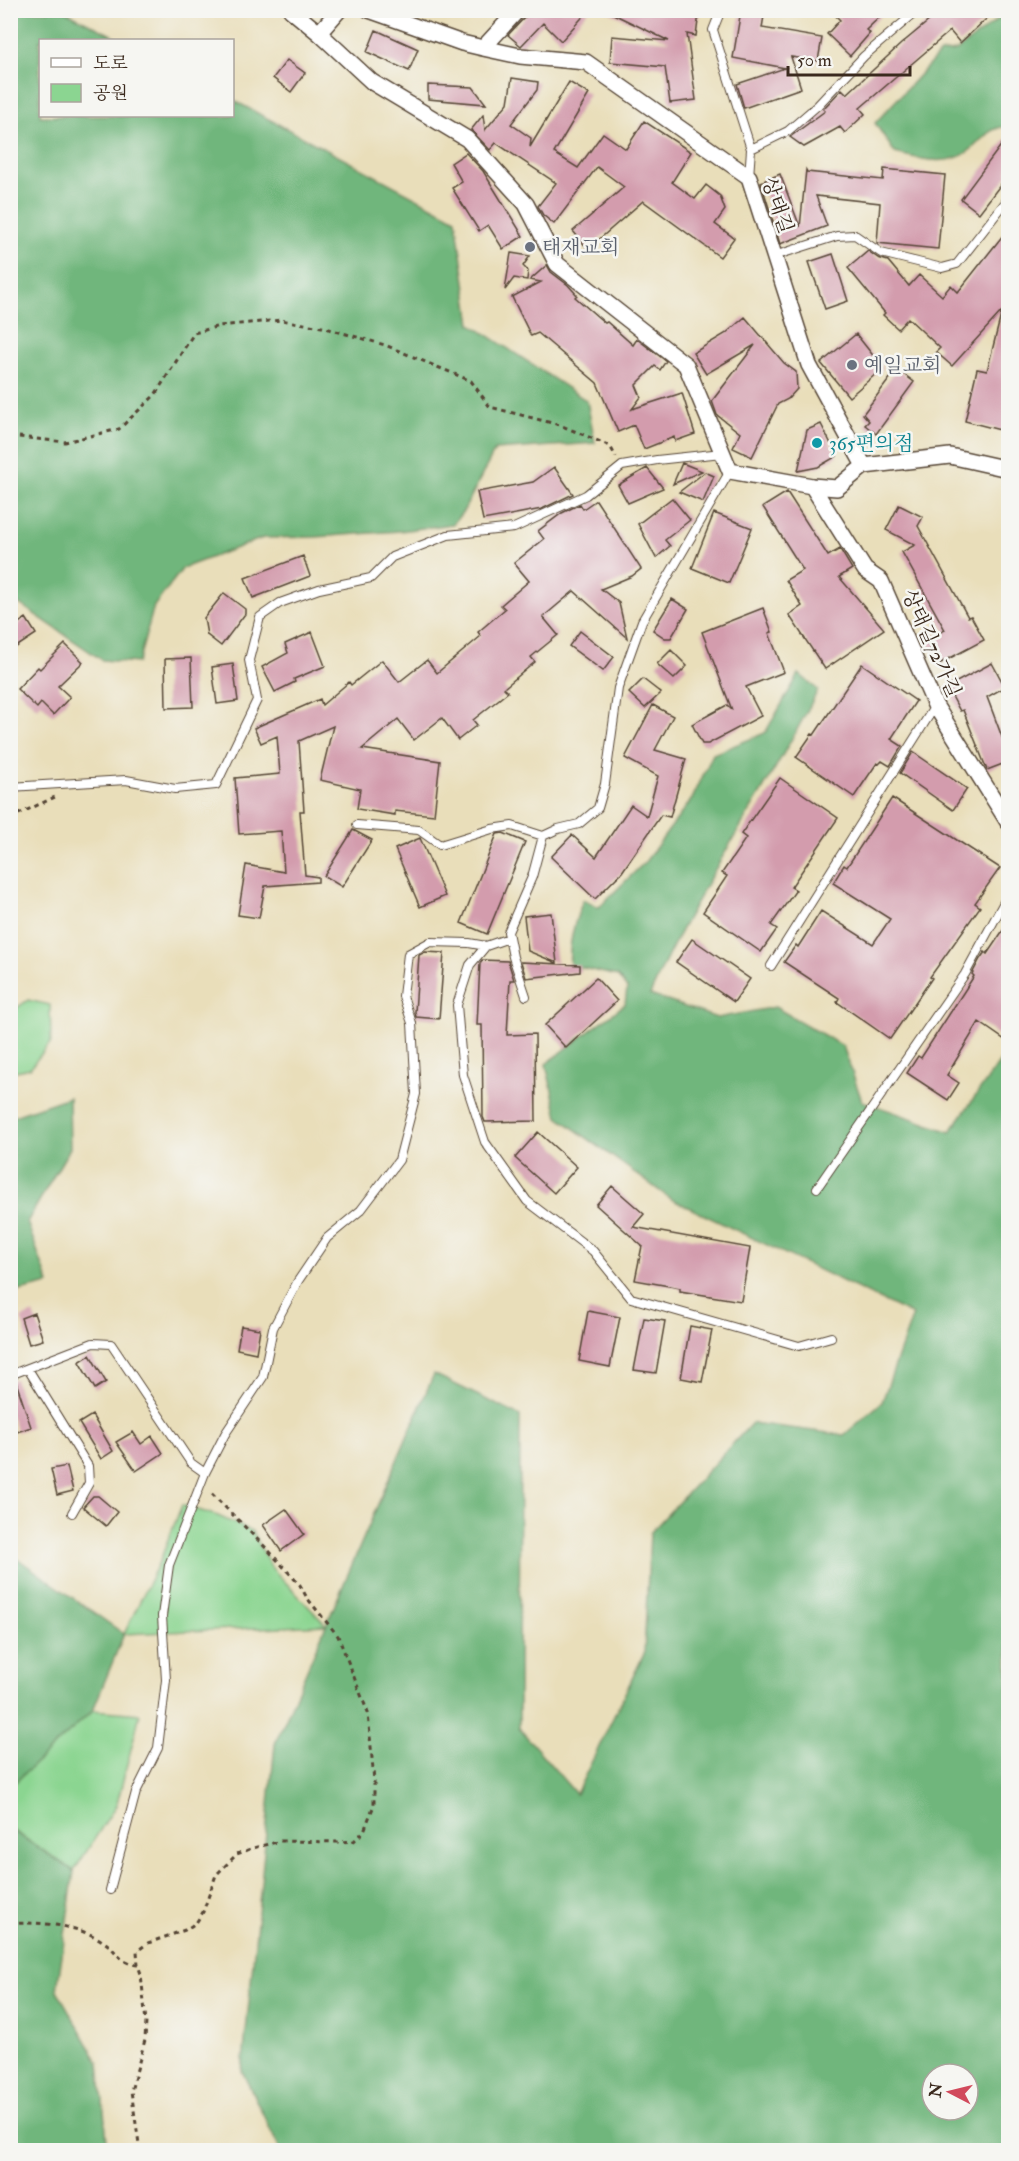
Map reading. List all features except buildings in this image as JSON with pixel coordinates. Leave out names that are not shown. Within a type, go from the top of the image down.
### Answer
[{"type":"street","points":[[291,10],[372,82],[467,139],[526,204],[558,264],[686,365],[730,471],[812,486],[837,488],[864,465],[951,456],[1008,469]]},
{"type":"street","points":[[319,33],[339,10]]},
{"type":"street","name":"상태길","points":[[369,10],[462,43],[520,56],[586,62],[749,177],[810,365],[864,465]]},
{"type":"street","points":[[483,48],[518,10]]},
{"type":"street","name":"상태길72가길","points":[[812,486],[865,570],[881,580],[935,705],[1008,822]]},
{"type":"lane","points":[[721,10],[713,30],[751,149],[749,177]]},
{"type":"lane","points":[[751,149],[788,131],[818,105],[864,56],[918,10]]},
{"type":"lane","points":[[774,255],[837,236],[855,235],[881,253],[942,268],[957,264],[1008,199]]},
{"type":"lane","points":[[10,787],[126,780],[176,789],[216,785],[257,700],[249,660],[260,617],[279,603],[319,589],[371,578],[392,557],[448,535],[514,528],[586,495],[622,466],[722,453]]},
{"type":"lane","points":[[357,825],[419,830],[440,845],[492,829],[512,826],[543,836],[558,829],[579,824],[597,808],[605,784],[618,688],[642,621],[730,471]]},
{"type":"lane","points":[[771,966],[935,705]]},
{"type":"lane","points":[[526,996],[513,957],[508,932],[532,877],[543,836]]},
{"type":"lane","points":[[817,1188],[965,974],[1008,895]]},
{"type":"lane","points":[[110,1890],[136,1792],[158,1748],[166,1680],[162,1616],[169,1565],[205,1473],[225,1434],[263,1377],[273,1328],[298,1281],[327,1238],[361,1210],[399,1160],[416,1094],[412,1023],[403,996],[408,954],[430,942],[486,946],[509,938]]},
{"type":"lane","points":[[486,946],[470,965],[457,1005],[463,1076],[485,1142],[527,1201],[593,1251],[632,1298],[799,1346],[831,1337]]},
{"type":"lane","points":[[10,1376],[93,1343],[111,1344],[191,1463],[205,1473]]},
{"type":"lane","points":[[28,1369],[88,1466],[88,1483],[72,1513]]},
{"type":"path","points":[[10,436],[65,442],[119,429],[155,394],[194,333],[219,326],[281,320],[322,327],[374,342],[434,364],[471,381],[490,407],[560,425],[610,446],[622,466]]},
{"type":"path","points":[[10,818],[30,807],[61,795]]},
{"type":"path","points":[[140,2151],[131,2091],[145,2040],[146,2022],[137,1951],[148,1943],[185,1930],[196,1923],[203,1912],[216,1875],[237,1854],[281,1841],[354,1841],[364,1831],[374,1805],[368,1713],[338,1636],[307,1598],[300,1585],[269,1551],[215,1495],[201,1486]]},
{"type":"path","points":[[10,1924],[45,1923],[92,1936],[105,1942],[126,1963],[138,1965]]},
{"type":"green space","points":[[10,11],[65,11],[119,39],[39,39],[39,117],[234,117],[234,101],[456,219],[471,324],[587,401],[595,443],[495,450],[464,510],[453,524],[400,531],[263,538],[183,568],[154,606],[138,663],[102,660],[11,598]]},
{"type":"green space","points":[[1004,11],[1008,11],[1008,126],[995,129],[969,151],[952,159],[934,160],[895,153],[875,123],[940,53],[956,51],[1001,17]]},
{"type":"green space","points":[[799,674],[818,690],[798,729],[688,917],[650,995],[717,1018],[775,1007],[843,1046],[862,1101],[950,1132],[1008,1050],[1008,2150],[280,2150],[242,2071],[275,1744],[434,1374],[520,1416],[519,1728],[576,1794],[644,1654],[650,1533],[752,1423],[844,1435],[882,1402],[913,1315],[671,1199],[558,1117],[546,1064],[625,1004],[627,988],[617,976],[570,965],[571,940],[583,900],[599,907],[645,862],[692,799],[713,754],[765,733]]},
{"type":"green space","points":[[28,1000],[50,1005],[51,1042],[30,1068],[11,1072],[11,1012]]},
{"type":"green space","points":[[69,1097],[70,1148],[27,1222],[49,1284],[11,1293],[11,1117]]},
{"type":"green space","points":[[182,1505],[218,1516],[252,1531],[271,1567],[326,1625],[124,1634],[161,1558]]},
{"type":"green space","points":[[11,1554],[124,1634],[93,1710],[11,1786]]},
{"type":"green space","points":[[93,1710],[140,1714],[117,1804],[74,1871],[11,1829],[11,1786]]},
{"type":"green space","points":[[10,1829],[74,1871],[57,1990],[99,2063],[108,2150],[11,2150]]},
{"type":"place","name":"태재교회","points":[[530,247]]},
{"type":"place","name":"예일교회","points":[[852,365]]},
{"type":"place","name":"365편의점","points":[[817,443]]}]
